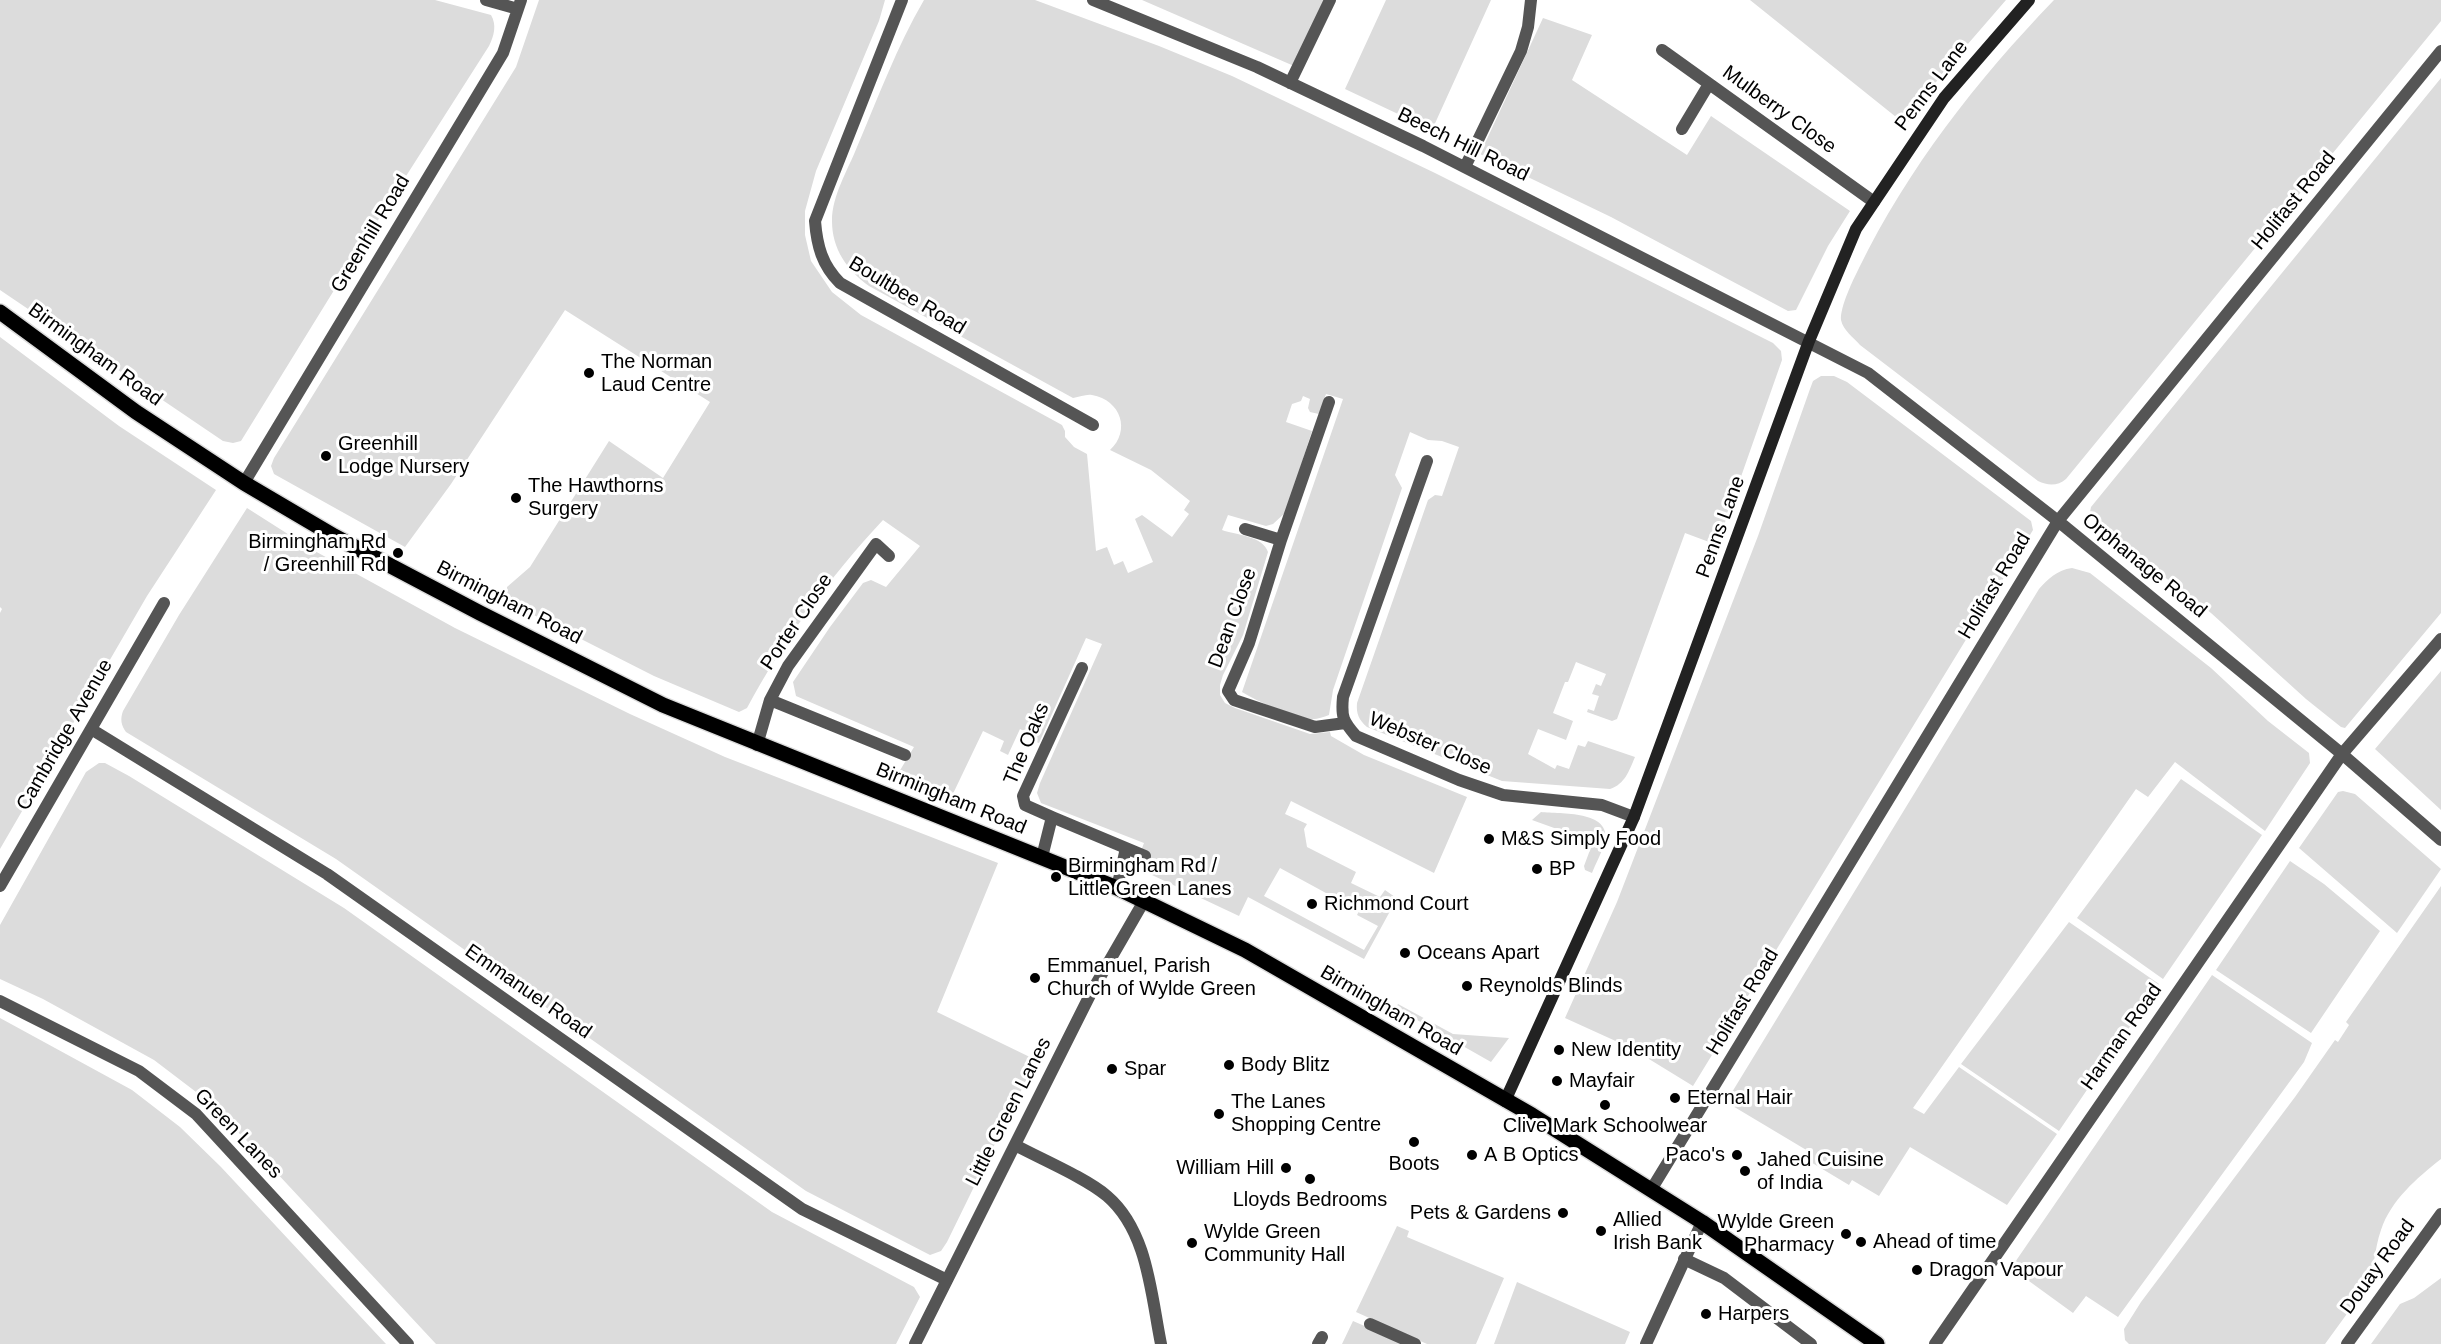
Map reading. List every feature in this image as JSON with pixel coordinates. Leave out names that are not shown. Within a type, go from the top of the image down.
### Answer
[{"type":"main road","name":"Penns Lane","points":[[1505,1101],[1634,817],[1809,341],[1856,229],[1944,98],[2029,0]]},
{"type":"main road","name":"Birmingham Road","points":[[0,312],[136,412],[244,483],[334,536],[480,613],[663,705],[757,745],[1117,888],[1245,950],[1505,1101],[1651,1190],[1702,1222],[1877,1344]]},
{"type":"street","points":[[486,0],[520,5]]},
{"type":"street","name":"Boultbee Road","points":[[902,0],[815,221],[816,240],[821,257],[829,271],[840,283],[1093,425]]},
{"type":"street","name":"Beech Hill Road","points":[[1093,0],[1257,67],[1465,168],[1809,341]]},
{"type":"street","points":[[1290,83],[1330,0]]},
{"type":"street","points":[[1465,168],[1521,51],[1528,27],[1531,0]]},
{"type":"street","name":"Greenhill Road","points":[[244,483],[503,53],[520,5]]},
{"type":"street","name":"Mulberry Close","points":[[1662,50],[1874,202]]},
{"type":"street","name":"Holifast Road","points":[[1651,1190],[2058,521],[2441,51]]},
{"type":"street","points":[[1682,129],[1709,84]]},
{"type":"street","name":"Orphanage Road","points":[[1809,341],[1868,373],[2058,521],[2342,754],[2441,840]]},
{"type":"street","name":"Dean Close","points":[[1329,402],[1248,642],[1228,691],[1234,700],[1315,727],[1345,723]]},
{"type":"street","name":"Webster Close","points":[[1427,461],[1343,697],[1341,713],[1345,723],[1356,736],[1460,780],[1503,795],[1602,805],[1634,817]]},
{"type":"street","points":[[1245,529],[1281,540]]},
{"type":"street","name":"Porter Close","points":[[757,745],[770,700],[788,666],[876,544],[889,556]]},
{"type":"street","name":"Cambridge Avenue","points":[[0,886],[164,603]]},
{"type":"street","name":"Harman Road","points":[[1935,1344],[2342,754],[2441,639]]},
{"type":"street","name":"The Oaks","points":[[1052,817],[1025,805],[1023,796],[1082,668]]},
{"type":"street","points":[[770,700],[905,755]]},
{"type":"street","name":"Emmanuel Road","points":[[91,729],[327,874],[802,1209],[947,1280]]},
{"type":"street","points":[[1042,858],[1052,817],[1145,856]]},
{"type":"street","points":[[1117,888],[1126,848]]},
{"type":"street","name":"Little Green Lanes","points":[[915,1344],[1092,991],[1144,901]]},
{"type":"street","name":"Green Lanes","points":[[0,1001],[139,1071],[196,1114],[408,1344]]},
{"type":"street","points":[[1015,1145],[1106,1195],[1120,1209],[1143,1253],[1161,1344]]},
{"type":"street","name":"Douay Road","points":[[2348,1344],[2441,1214]]},
{"type":"street","points":[[1646,1344],[1702,1222]]},
{"type":"street","points":[[1684,1259],[1724,1278],[1810,1344]]},
{"type":"street","points":[[1370,1324],[1414,1344]]},
{"type":"shaded area","points":[[0,0],[435,0],[491,15],[494,30],[489,46],[241,441],[233,443],[223,441],[0,290]]},
{"type":"shaded area","points":[[539,0],[885,0],[879,21],[816,171],[805,211],[805,235],[811,261],[832,292],[861,315],[1062,425],[1065,437],[1074,447],[1087,454],[1096,551],[1107,547],[1114,565],[1123,561],[1128,573],[1153,562],[1135,519],[1142,515],[1172,537],[1189,514],[1184,510],[1190,501],[1151,470],[1110,450],[1120,434],[1121,426],[1120,417],[1110,403],[1092,395],[1073,398],[869,286],[854,273],[838,250],[832,221],[838,192],[896,54],[924,0],[1035,0],[1159,46],[1232,76],[1435,173],[1773,343],[1781,351],[1782,360],[1717,545],[1685,533],[1617,719],[1612,721],[1587,712],[1588,709],[1594,711],[1599,696],[1592,694],[1596,684],[1601,686],[1606,674],[1576,662],[1568,682],[1565,682],[1553,713],[1573,721],[1566,740],[1538,729],[1528,754],[1555,769],[1557,765],[1569,769],[1578,745],[1585,747],[1588,741],[1635,757],[1626,776],[1610,789],[1502,781],[1367,727],[1360,719],[1357,703],[1428,500],[1435,495],[1442,496],[1459,447],[1442,441],[1428,440],[1410,432],[1395,475],[1402,488],[1333,690],[1329,715],[1315,719],[1294,716],[1242,692],[1343,399],[1326,394],[1319,414],[1310,412],[1308,408],[1310,399],[1303,396],[1301,401],[1292,404],[1286,422],[1312,431],[1286,512],[1273,524],[1266,526],[1228,515],[1222,530],[1255,539],[1268,552],[1243,635],[1223,675],[1220,695],[1225,703],[1235,708],[1310,734],[1330,732],[1331,736],[1364,755],[1467,797],[1434,873],[1291,801],[1285,814],[1307,824],[1304,829],[1307,847],[1356,872],[1351,883],[1380,897],[1385,890],[1395,897],[1395,902],[1364,959],[1248,897],[1239,916],[1135,867],[1144,843],[1041,803],[1037,793],[1040,783],[1102,644],[1086,638],[1039,743],[1034,741],[1036,737],[1020,729],[1008,755],[1000,751],[1004,741],[983,731],[950,800],[896,777],[914,747],[796,696],[793,682],[863,583],[871,580],[886,587],[920,546],[883,520],[826,586],[792,633],[747,708],[739,712],[654,676],[512,604],[507,594],[507,587],[530,567],[609,441],[663,478],[710,402],[565,310],[451,484],[405,547],[274,474],[271,466],[274,458],[516,67]],"holes":[[[1280,868],[1359,911],[1357,915],[1378,926],[1364,950],[1264,896]]]},
{"type":"shaded area","points":[[1142,0],[1324,0],[1294,66]]},
{"type":"shaded area","points":[[1386,0],[1491,0],[1432,130],[1345,89]]},
{"type":"shaded area","points":[[1750,0],[2006,0],[1941,75],[1906,125]]},
{"type":"shaded area","points":[[2054,0],[2441,0],[2441,21],[2066,479],[2060,483],[2045,484],[2038,481],[1860,345],[1842,324],[1841,315],[1850,286],[1878,231],[1922,160],[1971,94]]},
{"type":"shaded area","points":[[1543,18],[1592,35],[1572,80],[1687,155],[1711,116],[1850,211],[1828,246],[1796,310],[1788,311],[1611,217],[1480,154]]},
{"type":"shaded area","points":[[2441,78],[2441,613],[2345,728],[2306,699],[2211,613],[2096,524],[2090,512],[2091,507]]},
{"type":"shaded area","points":[[0,337],[119,426],[216,490],[147,596],[0,849],[0,613],[2,609],[0,607]]},
{"type":"shaded area","points":[[1821,376],[1834,376],[1847,382],[2031,521],[2033,530],[1693,1086],[1631,1048],[1565,1018],[1617,902],[1758,536],[1813,381]]},
{"type":"shaded area","points":[[247,508],[313,550],[455,628],[630,714],[725,757],[998,863],[937,1012],[1036,1060],[941,1251],[930,1255],[806,1191],[336,859],[126,732],[122,722],[123,711],[179,615]]},
{"type":"shaded area","points":[[2072,568],[2090,573],[2211,668],[2268,721],[2309,753],[2310,763],[2265,831],[2175,762],[2148,797],[2136,789],[1913,1108],[1924,1114],[1959,1067],[2057,1134],[2007,1205],[1910,1147],[1879,1196],[1852,1180],[1849,1185],[1809,1161],[1813,1154],[1726,1102],[2039,589],[2049,578]]},
{"type":"shaded area","points":[[2441,671],[2441,810],[2375,749]]},
{"type":"shaded area","points":[[99,763],[105,763],[129,776],[344,908],[772,1212],[914,1287],[920,1297],[896,1344],[436,1344],[247,1141],[200,1095],[154,1060],[43,999],[0,979],[0,925],[86,772]]},
{"type":"shaded area","points":[[2181,779],[2262,835],[2163,979],[2077,918]]},
{"type":"shaded area","points":[[2338,792],[2355,794],[2441,869],[2397,933],[2299,848]]},
{"type":"shaded area","points":[[1541,812],[1583,816],[1601,824],[1605,832],[1605,842],[1592,873],[1585,870],[1584,866],[1593,842],[1532,820]]},
{"type":"shaded area","points":[[2290,861],[2324,884],[2380,931],[2311,1033],[2216,970]]},
{"type":"shaded area","points":[[2441,886],[2441,1159],[2398,1199],[2385,1219],[2371,1275],[2365,1289],[2325,1344],[2129,1344],[2125,1340],[2124,1329],[2141,1302],[2335,1040],[2338,1042],[2349,1025],[2346,1022]]},
{"type":"shaded area","points":[[2069,922],[2159,984],[2059,1131],[1961,1064]]},
{"type":"shaded area","points":[[2212,975],[2312,1043],[2304,1062],[2118,1317],[2086,1296],[2073,1313],[2011,1268]]},
{"type":"shaded area","points":[[1398,1004],[1453,1034],[1509,1038],[1491,1062],[1396,1008]]},
{"type":"shaded area","points":[[0,1018],[132,1090],[180,1127],[221,1167],[386,1344],[0,1344]]},
{"type":"shaded area","points":[[1397,1226],[1409,1231],[1407,1237],[1504,1278],[1476,1344],[1427,1344],[1356,1312]]},
{"type":"shaded area","points":[[2441,1278],[2441,1344],[2371,1344],[2400,1304],[2414,1298]]},
{"type":"shaded area","points":[[1517,1282],[1630,1332],[1625,1344],[1494,1344]]},
{"type":"shaded area","points":[[1353,1321],[1406,1344],[1342,1344]]},
{"type":"place","name":"The Norman Laud Centre","points":[[589,373]]},
{"type":"place","name":"Greenhill Lodge Nursery","points":[[326,456]]},
{"type":"place","name":"The Hawthorns Surgery","points":[[516,498]]},
{"type":"place","name":"Birmingham Rd / Greenhill Rd","points":[[398,553]]},
{"type":"place","name":"M&S Simply Food","points":[[1489,839]]},
{"type":"place","name":"BP","points":[[1537,869]]},
{"type":"place","name":"Birmingham Rd / Little Green Lanes","points":[[1056,877]]},
{"type":"place","name":"Richmond Court","points":[[1312,904]]},
{"type":"place","name":"Oceans Apart","points":[[1405,953]]},
{"type":"place","name":"Emmanuel, Parish Church of Wylde Green","points":[[1035,978]]},
{"type":"place","name":"Reynolds Blinds","points":[[1467,986]]},
{"type":"place","name":"New Identity","points":[[1559,1050]]},
{"type":"place","name":"Body Blitz","points":[[1229,1065]]},
{"type":"place","name":"Spar","points":[[1112,1069]]},
{"type":"place","name":"Mayfair","points":[[1557,1081]]},
{"type":"place","name":"Eternal Hair","points":[[1675,1098]]},
{"type":"place","name":"Clive Mark Schoolwear","points":[[1605,1105]]},
{"type":"place","name":"The Lanes Shopping Centre","points":[[1219,1114]]},
{"type":"place","name":"Boots","points":[[1414,1142]]},
{"type":"place","name":"A B Optics","points":[[1472,1155]]},
{"type":"place","name":"Paco's","points":[[1737,1155]]},
{"type":"place","name":"William Hill","points":[[1286,1168]]},
{"type":"place","name":"Jahed Cuisine of India","points":[[1745,1171]]},
{"type":"place","name":"Lloyds Bedrooms","points":[[1310,1179]]},
{"type":"place","name":"Pets & Gardens","points":[[1563,1213]]},
{"type":"place","name":"Allied Irish Bank","points":[[1601,1231]]},
{"type":"place","name":"Wylde Green Pharmacy","points":[[1846,1234]]},
{"type":"place","name":"Ahead of time","points":[[1861,1242]]},
{"type":"place","name":"Wylde Green Community Hall","points":[[1192,1243]]},
{"type":"place","name":"Dragon Vapour","points":[[1917,1270]]},
{"type":"place","name":"Harpers","points":[[1706,1314]]}]
